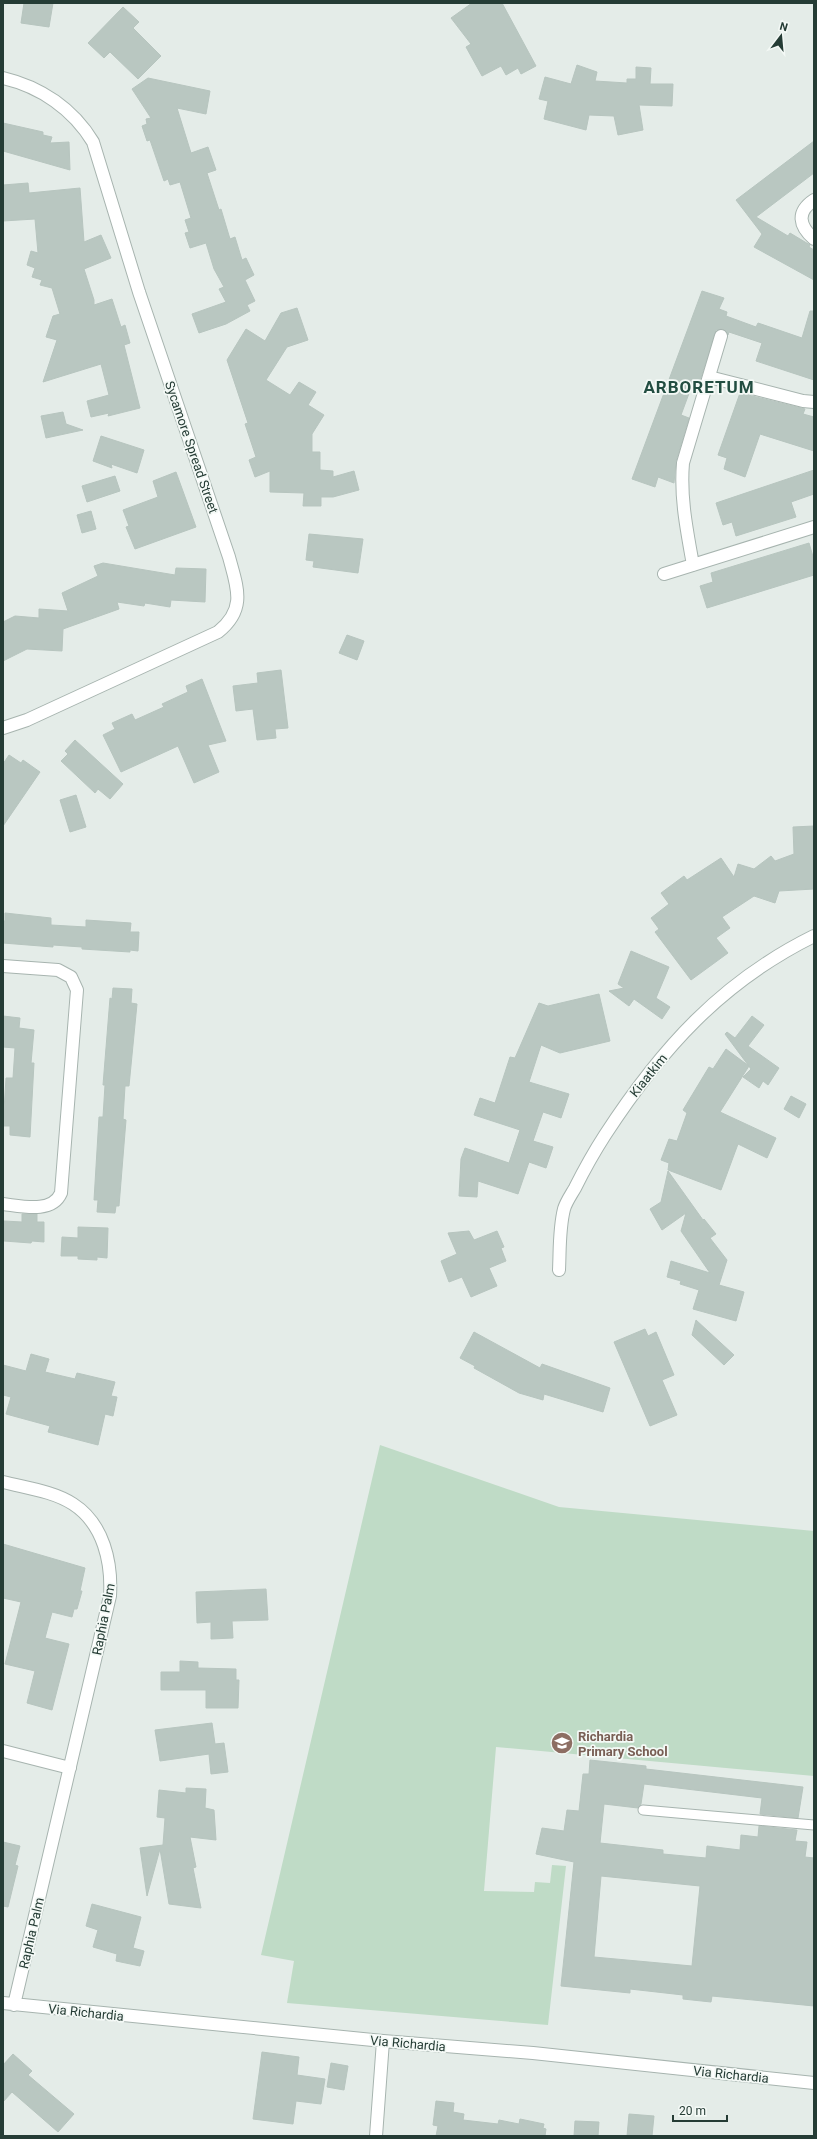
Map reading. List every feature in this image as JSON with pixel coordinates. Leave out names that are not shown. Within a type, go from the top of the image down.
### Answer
[{"type":"street","name":"Sycamore Spread Street","points":[[3,78],[33,88],[49,97],[83,126],[93,142],[139,292],[229,557],[237,586],[238,601],[231,620],[218,632],[27,720],[3,728]]},
{"type":"street","points":[[814,200],[805,209],[802,221],[802,227],[814,239]]},
{"type":"street","points":[[693,565],[683,508],[681,485],[688,443],[721,336]]},
{"type":"street","points":[[709,377],[803,401],[814,402]]},
{"type":"street","points":[[664,574],[814,527]]},
{"type":"street","name":"Kiaatkim","points":[[559,1270],[560,1230],[565,1208],[592,1154],[636,1089],[688,1028],[738,982],[784,951],[814,936]]},
{"type":"street","points":[[3,966],[58,970],[71,977],[77,990],[60,1193],[55,1202],[46,1206],[3,1204]]},
{"type":"street","name":"Raphia Palm","points":[[3,1482],[49,1494],[73,1504],[91,1520],[108,1555],[111,1576],[110,1596],[70,1768],[8,2004]]},
{"type":"street","points":[[3,1751],[70,1768]]},
{"type":"street","name":"Via Richardia","points":[[8,2004],[383,2041],[533,2053],[814,2083]]},
{"type":"street","points":[[376,2136],[383,2041]]},
{"type":"lane","points":[[643,1810],[814,1825]]},
{"type":"green space","name":"Richardia Primary School","points":[[380,1445],[559,1507],[814,1531],[814,1776],[496,1747],[484,1891],[534,1892],[535,1882],[550,1883],[552,1865],[566,1866],[548,2025],[287,2003],[294,1961],[261,1955]]},
{"type":"building","points":[[24,3],[53,3],[49,27],[21,23]]},
{"type":"building","points":[[472,3],[502,3],[536,66],[521,74],[518,68],[506,75],[501,66],[482,76],[466,47],[471,44],[451,18]]},
{"type":"building","points":[[123,7],[139,22],[133,28],[161,56],[138,79],[110,52],[104,58],[88,43]]},
{"type":"building","points":[[577,65],[597,72],[595,81],[627,83],[627,79],[636,79],[636,67],[651,68],[650,84],[673,84],[672,106],[639,105],[643,130],[618,135],[614,116],[589,115],[586,130],[544,119],[548,101],[539,99],[545,77],[571,84]]},
{"type":"building","points":[[148,78],[210,91],[206,114],[177,108],[191,153],[208,147],[216,170],[207,173],[219,210],[221,209],[230,239],[235,237],[242,260],[246,258],[254,275],[245,280],[255,301],[247,305],[250,311],[226,324],[199,333],[192,314],[226,302],[219,289],[224,287],[214,269],[206,243],[190,248],[185,233],[189,232],[185,220],[191,218],[180,182],[170,185],[168,179],[164,181],[150,140],[147,141],[142,126],[147,124],[146,119],[151,118],[132,89]]},
{"type":"building","points":[[3,123],[43,132],[43,135],[52,137],[50,143],[69,142],[70,170],[3,151]]},
{"type":"building","points":[[814,141],[814,173],[756,217],[788,236],[790,233],[810,245],[809,247],[814,250],[814,280],[754,247],[762,234],[736,200]]},
{"type":"building","points":[[28,183],[29,193],[80,188],[84,242],[101,235],[111,258],[84,269],[94,300],[94,305],[112,299],[121,327],[125,325],[130,343],[124,345],[140,408],[108,416],[109,413],[91,417],[87,401],[109,395],[101,364],[43,382],[57,340],[46,337],[53,316],[60,314],[52,288],[40,285],[42,280],[32,277],[35,268],[27,265],[31,251],[38,253],[35,219],[3,221],[3,185]]},
{"type":"building","points":[[702,291],[724,298],[719,309],[727,312],[726,316],[756,327],[758,323],[802,338],[810,311],[814,311],[814,380],[756,361],[762,343],[729,332],[728,335],[723,329],[716,330],[697,390],[691,388],[681,415],[689,418],[676,461],[674,483],[658,477],[655,487],[632,479]]},
{"type":"building","points":[[297,308],[308,340],[287,347],[266,380],[290,395],[299,382],[316,392],[308,405],[324,415],[312,434],[312,452],[320,452],[320,470],[333,471],[333,477],[354,471],[359,490],[333,497],[321,497],[321,506],[303,506],[304,493],[270,492],[270,471],[255,477],[249,460],[256,457],[245,424],[248,423],[227,360],[246,329],[265,341],[281,313]]},
{"type":"building","points":[[740,393],[805,409],[803,414],[814,417],[814,451],[760,434],[745,477],[724,469],[727,458],[718,455]]},
{"type":"building","points":[[63,412],[66,424],[83,430],[46,438],[41,416]]},
{"type":"building","points":[[101,436],[144,450],[137,473],[111,464],[112,468],[93,461]]},
{"type":"building","points":[[814,470],[814,494],[791,502],[796,517],[736,536],[732,522],[723,525],[716,503]]},
{"type":"building","points":[[176,472],[196,527],[135,549],[126,527],[129,526],[123,510],[158,497],[153,481]]},
{"type":"building","points":[[115,476],[120,491],[87,502],[82,486]]},
{"type":"building","points":[[91,511],[96,529],[82,533],[77,515]]},
{"type":"building","points":[[309,534],[363,539],[358,573],[313,567],[314,561],[306,560]]},
{"type":"building","points":[[809,543],[814,560],[814,575],[707,608],[700,586],[713,582],[711,573]]},
{"type":"building","points":[[103,563],[175,575],[176,568],[206,569],[205,602],[171,600],[170,607],[145,603],[144,606],[117,602],[119,609],[63,629],[62,651],[27,649],[3,661],[3,622],[15,616],[39,618],[39,609],[68,611],[62,593],[98,576],[94,566]]},
{"type":"building","points":[[347,635],[364,641],[357,660],[339,653]]},
{"type":"building","points":[[281,670],[288,728],[275,729],[276,738],[257,740],[253,709],[236,711],[233,686],[258,683],[257,673]]},
{"type":"building","points":[[202,679],[226,741],[208,745],[219,772],[194,783],[178,746],[121,772],[103,735],[115,729],[112,723],[132,714],[135,720],[164,707],[162,704],[188,692],[186,686]]},
{"type":"building","points":[[75,740],[123,784],[110,799],[98,789],[95,793],[61,761],[68,754],[65,751]]},
{"type":"building","points":[[9,755],[21,763],[23,760],[40,772],[3,826],[3,764]]},
{"type":"building","points":[[76,795],[86,827],[70,832],[60,800]]},
{"type":"building","points":[[814,826],[814,889],[779,891],[775,903],[754,896],[722,917],[730,928],[716,938],[728,953],[691,980],[655,932],[659,929],[651,918],[669,904],[661,893],[684,876],[687,880],[721,858],[734,877],[738,864],[754,869],[771,856],[775,861],[794,854],[793,827]]},
{"type":"building","points":[[5,913],[51,918],[51,925],[86,927],[86,920],[131,923],[130,932],[139,932],[138,951],[130,950],[130,952],[82,949],[82,947],[53,945],[53,947],[3,943],[3,921],[5,921]]},
{"type":"building","points":[[631,951],[669,967],[656,998],[670,1007],[662,1019],[634,999],[629,1006],[609,991],[624,988],[618,984]]},
{"type":"building","points":[[113,988],[132,989],[131,1003],[137,1004],[129,1086],[125,1086],[123,1119],[126,1120],[119,1206],[116,1206],[115,1213],[97,1212],[98,1200],[94,1200],[99,1117],[103,1117],[105,1085],[103,1085],[110,998],[112,999]]},
{"type":"building","points":[[599,994],[610,1041],[560,1053],[541,1045],[529,1082],[569,1094],[561,1118],[543,1112],[533,1141],[553,1147],[546,1168],[529,1162],[518,1194],[478,1181],[477,1197],[459,1196],[461,1159],[465,1148],[509,1163],[520,1130],[474,1115],[480,1098],[495,1103],[510,1057],[515,1058],[539,1003],[548,1006]]},
{"type":"building","points":[[3,1016],[20,1018],[19,1028],[34,1030],[31,1063],[34,1063],[30,1137],[10,1135],[10,1126],[3,1126],[6,1078],[13,1078],[15,1048],[3,1047]]},
{"type":"building","points":[[752,1016],[764,1025],[748,1046],[779,1068],[768,1085],[763,1081],[759,1088],[743,1077],[751,1069],[725,1034],[727,1032],[735,1038]]},
{"type":"building","points":[[726,1049],[749,1066],[720,1112],[776,1138],[767,1158],[738,1144],[721,1190],[668,1170],[669,1163],[661,1160],[669,1139],[677,1141],[687,1113],[683,1110],[709,1067],[713,1069]]},
{"type":"building","points":[[791,1096],[806,1104],[799,1118],[784,1109]]},
{"type":"building","points":[[668,1171],[703,1220],[704,1219],[716,1234],[710,1238],[727,1260],[719,1285],[744,1292],[736,1321],[693,1309],[699,1290],[680,1284],[681,1281],[667,1277],[671,1261],[710,1273],[681,1231],[686,1213],[662,1230],[650,1209],[661,1202]]},
{"type":"building","points":[[22,1214],[37,1214],[37,1222],[44,1222],[44,1242],[32,1241],[31,1243],[4,1241],[4,1221],[22,1222]]},
{"type":"building","points":[[78,1227],[108,1228],[107,1258],[97,1257],[97,1260],[78,1259],[78,1256],[61,1256],[62,1237],[78,1238]]},
{"type":"building","points":[[469,1231],[474,1240],[497,1231],[504,1247],[501,1248],[506,1261],[489,1268],[497,1286],[471,1297],[462,1277],[449,1282],[441,1261],[457,1254],[448,1233]]},
{"type":"building","points":[[696,1320],[734,1355],[724,1365],[692,1335]]},
{"type":"building","points":[[645,1329],[648,1336],[656,1332],[674,1375],[662,1380],[677,1415],[650,1426],[614,1342]]},
{"type":"building","points":[[474,1332],[540,1368],[542,1364],[610,1388],[603,1412],[544,1394],[543,1400],[519,1393],[474,1368],[475,1366],[460,1358]]},
{"type":"building","points":[[31,1354],[49,1359],[45,1372],[75,1379],[77,1373],[115,1382],[111,1396],[117,1397],[113,1416],[105,1414],[98,1445],[48,1432],[50,1426],[6,1414],[11,1397],[3,1395],[3,1365],[26,1371]]},
{"type":"building","points":[[3,1544],[85,1568],[80,1591],[82,1591],[77,1609],[74,1609],[72,1617],[52,1612],[45,1638],[69,1644],[52,1710],[27,1703],[35,1671],[5,1664],[21,1602],[3,1598]]},
{"type":"building","points":[[266,1589],[268,1620],[232,1621],[233,1638],[211,1639],[211,1622],[197,1623],[196,1592]]},
{"type":"building","points":[[180,1661],[198,1662],[198,1668],[236,1669],[236,1680],[239,1680],[238,1708],[206,1708],[206,1690],[161,1690],[161,1672],[180,1672]]},
{"type":"building","points":[[212,1723],[215,1744],[224,1743],[228,1772],[211,1774],[209,1754],[160,1761],[155,1730]]},
{"type":"building","points":[[590,1760],[646,1766],[646,1769],[803,1787],[798,1818],[760,1814],[762,1798],[644,1784],[641,1804],[638,1808],[604,1804],[600,1843],[663,1850],[663,1854],[706,1858],[707,1846],[740,1850],[741,1835],[758,1837],[759,1826],[797,1830],[795,1841],[807,1842],[805,1857],[814,1858],[814,2006],[712,1996],[711,2002],[683,1999],[683,1995],[630,1989],[630,1993],[561,1986],[574,1862],[536,1854],[542,1828],[564,1831],[567,1810],[579,1811],[583,1774],[589,1774]],"holes":[[[601,1876],[700,1886],[692,1966],[594,1957]]]},
{"type":"building","points":[[186,1788],[206,1789],[205,1808],[214,1810],[216,1840],[190,1837],[196,1867],[193,1868],[201,1908],[169,1904],[160,1849],[147,1896],[140,1848],[163,1845],[165,1818],[157,1817],[159,1790],[186,1793]]},
{"type":"building","points":[[3,1842],[20,1846],[15,1865],[18,1866],[8,1907],[3,1906]]},
{"type":"building","points":[[92,1904],[141,1917],[133,1948],[144,1951],[140,1966],[116,1961],[117,1954],[93,1947],[98,1930],[86,1926]]},
{"type":"building","points":[[262,2052],[299,2057],[297,2075],[325,2079],[321,2104],[296,2101],[293,2124],[253,2119]]},
{"type":"building","points":[[13,2054],[32,2071],[28,2075],[74,2114],[58,2132],[12,2092],[3,2102],[3,2065]]},
{"type":"building","points":[[331,2063],[348,2066],[344,2090],[327,2087]]},
{"type":"building","points":[[436,2101],[454,2103],[453,2112],[464,2114],[463,2120],[498,2124],[499,2120],[519,2124],[520,2119],[544,2124],[543,2128],[546,2129],[545,2136],[436,2136],[438,2126],[433,2125]]},
{"type":"building","points":[[629,2114],[654,2116],[652,2136],[627,2136]]},
{"type":"building","points":[[575,2121],[599,2122],[598,2136],[574,2136]]},
{"type":"place","name":"Richardia Primary School","points":[[562,1743]]},
{"type":"district","name":"ARBORETUM","points":[[699,387]]}]
